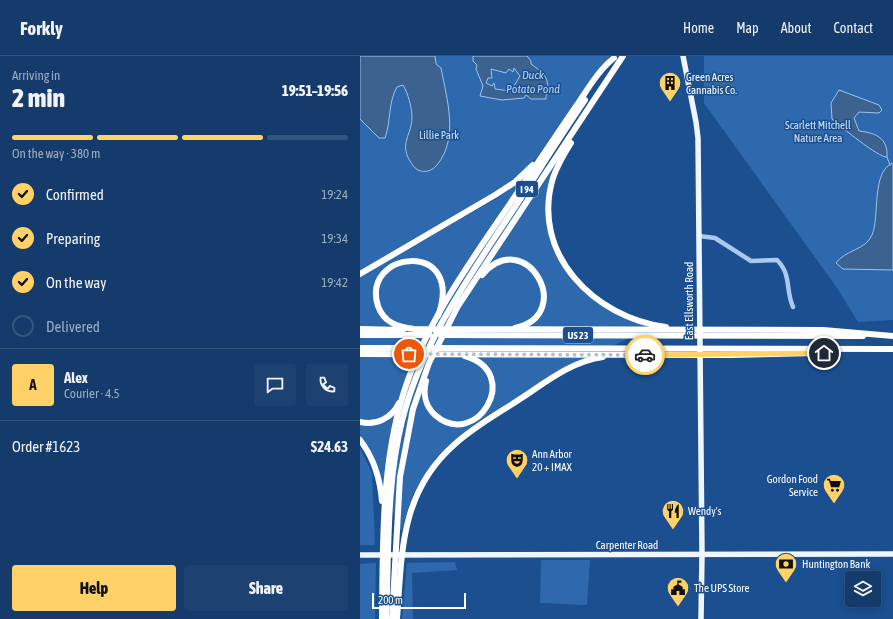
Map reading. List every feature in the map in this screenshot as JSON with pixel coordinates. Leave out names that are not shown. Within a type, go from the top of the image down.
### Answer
[{"type":"highway","name":"I 94","points":[[392,619],[397,505],[401,470],[413,409],[429,363],[449,322],[472,285],[623,56]]},
{"type":"highway","name":"I 94","points":[[386,619],[391,496],[395,457],[402,421],[421,365],[436,331],[453,303],[614,57]]},
{"type":"highway","points":[[360,422],[377,422],[390,416],[397,407],[424,342],[438,316],[589,86],[614,57]]},
{"type":"highway","points":[[592,103],[585,120],[558,166],[553,180],[549,214],[556,246],[563,263],[581,287],[604,305],[639,321],[686,330]]},
{"type":"highway","points":[[360,274],[495,195],[523,175],[546,150]]},
{"type":"highway","points":[[418,331],[399,327],[391,323],[383,315],[376,302],[379,279],[394,264],[406,260],[419,261],[426,264],[437,274],[444,290],[438,316]]},
{"type":"highway","points":[[472,285],[491,266],[502,261],[518,261],[526,264],[539,276],[542,283],[544,298],[539,312],[526,325],[504,329]]},
{"type":"highway","points":[[360,329],[455,332],[504,329],[823,330],[893,336]]},
{"type":"highway","points":[[360,335],[418,331]]},
{"type":"highway","name":"US 23","points":[[455,332],[893,336]]},
{"type":"highway","points":[[360,348],[410,351],[446,351],[471,358],[483,365],[492,385],[492,397],[486,409],[474,420],[460,424],[439,418],[429,407],[425,398],[424,387],[429,370],[429,363]]},
{"type":"highway","points":[[456,354],[623,355],[841,353],[874,349]]},
{"type":"highway","name":"US 23","points":[[446,351],[893,349]]},
{"type":"highway","points":[[360,355],[410,351]]},
{"type":"highway","points":[[397,619],[402,553],[407,522],[415,498],[423,481],[443,455],[467,434],[564,371],[588,360],[623,355]]},
{"type":"highway","points":[[382,619],[388,460],[403,395]]},
{"type":"highway","points":[[360,440],[373,460],[378,472],[381,486],[384,536]]},
{"type":"main road","name":"East Ellsworth Road","points":[[683,56],[696,122],[699,236],[702,554],[701,619]]},
{"type":"main road","name":"Carpenter Road","points":[[360,555],[893,554]]},
{"type":"street","points":[[699,236],[715,238],[751,260],[777,260],[785,268],[788,280],[788,296],[793,307]]},
{"type":"green space","name":"Lillie Park","points":[[360,56],[610,56],[537,158],[507,185],[360,272]]},
{"type":"green space","name":"Scarlett Mitchell Nature Area","points":[[704,56],[893,56],[893,320],[858,322],[837,288],[704,103]]},
{"type":"green space","points":[[556,162],[547,193],[546,213],[552,245],[559,259],[567,273],[577,285],[602,306],[624,318],[650,327],[591,357],[565,367],[469,430],[436,458],[413,494],[401,532],[374,459],[365,442],[360,437],[360,277],[499,197],[525,176]]},
{"type":"green space","points":[[360,448],[372,473],[375,545],[360,545]]},
{"type":"green space","points":[[541,560],[590,560],[587,605],[540,603]]},
{"type":"green space","points":[[455,562],[457,570],[412,573],[413,619],[402,619],[407,563]]},
{"type":"green space","points":[[376,563],[375,619],[360,619],[360,564]]},
{"type":"water","points":[[360,56],[435,56],[436,64],[441,68],[446,93],[450,118],[450,131],[444,154],[433,169],[428,171],[418,170],[412,165],[407,155],[406,144],[412,113],[408,96],[403,85],[397,87],[394,93],[385,138],[379,138],[360,119]]},
{"type":"water","name":"Duck Potato Pond","points":[[473,56],[527,56],[531,61],[531,64],[546,77],[548,90],[546,99],[531,99],[526,95],[524,98],[502,100],[480,96],[483,86],[476,69],[477,65],[473,61]],"holes":[[[514,68],[520,76],[511,91],[495,89],[494,83],[492,86],[486,83],[488,78],[492,78],[491,69],[506,73],[509,69],[513,72]]]},
{"type":"water","points":[[839,90],[879,105],[882,110],[879,113],[859,112],[854,118],[859,131],[876,135],[883,141],[887,151],[887,157],[868,147],[832,119],[831,103]]},
{"type":"water","points":[[893,163],[893,270],[843,269],[836,263],[845,255],[865,244],[872,235],[876,217],[879,185],[886,168]]},
{"type":"waterway","points":[[887,157],[890,165]]},
{"type":"way so far","points":[[409,354],[645,355]]},
{"type":"place","name":"Green Acres Cannabis Co.","points":[[670,102]]},
{"type":"place","name":"Ann Arbor 20 + IMAX","points":[[517,480]]},
{"type":"place","name":"Gordon Food Service","points":[[834,504]]},
{"type":"place","name":"Wendy's","points":[[673,530]]},
{"type":"place","name":"Huntington Bank","points":[[786,584]]},
{"type":"place","name":"The UPS Store","points":[[678,608]]},
{"type":"route","points":[[645,355],[824,353]]}]
